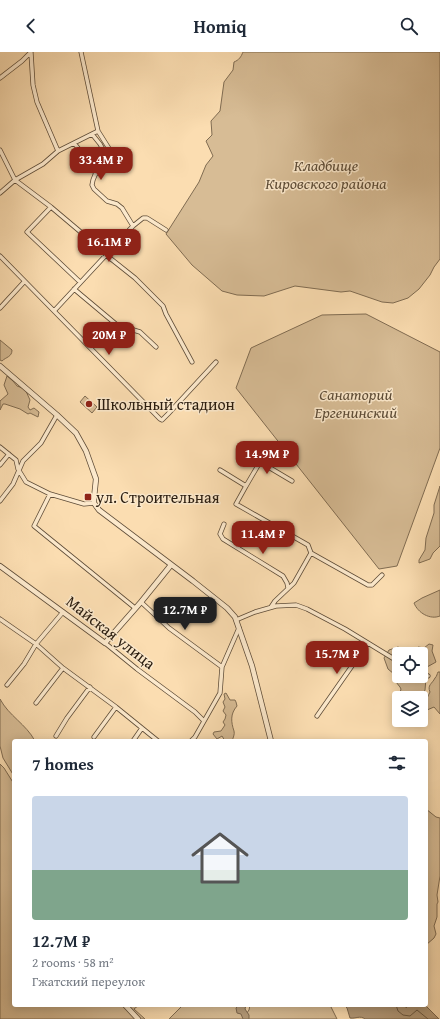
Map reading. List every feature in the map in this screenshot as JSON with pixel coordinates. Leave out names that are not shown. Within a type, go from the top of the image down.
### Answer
[{"type":"street","points":[[0,78],[31,52]]},
{"type":"street","points":[[31,52],[37,102],[58,151]]},
{"type":"street","points":[[81,52],[98,130],[115,158]]},
{"type":"street","points":[[0,193],[15,180],[43,164],[58,151],[98,130]]},
{"type":"street","points":[[92,134],[105,153],[104,164],[96,174],[92,185],[94,189],[107,200],[122,208],[133,226]]},
{"type":"street","points":[[74,143],[96,174]]},
{"type":"street","points":[[0,150],[15,180],[51,207],[135,278],[163,306],[192,362]]},
{"type":"street","points":[[51,207],[27,232],[80,282]]},
{"type":"street","points":[[54,311],[133,226],[143,218],[147,218],[166,230]]},
{"type":"street","points":[[0,256],[162,420],[216,362]]},
{"type":"street","points":[[0,308],[24,282]]},
{"type":"street","points":[[74,289],[117,325],[140,332],[156,347]]},
{"type":"street","points":[[0,366],[76,433],[92,464],[96,479],[94,503],[99,510],[106,517],[226,608],[236,620],[252,666],[270,739]]},
{"type":"street","points":[[0,501],[13,484],[18,469],[23,461],[41,443],[57,415]]},
{"type":"street","points":[[0,447],[16,460],[18,469],[26,482],[50,494],[84,504],[94,503]]},
{"type":"street","points":[[0,465],[9,454]]},
{"type":"street","points":[[292,481],[260,462],[236,504],[308,545],[311,553],[368,585],[372,585],[382,575]]},
{"type":"street","points":[[220,470],[246,486]]},
{"type":"street","points":[[50,494],[34,526],[135,608]]},
{"type":"street","points":[[224,524],[220,534],[222,539],[283,576],[288,588]]},
{"type":"street","points":[[271,607],[294,583],[311,553]]},
{"type":"street","points":[[105,643],[171,565]]},
{"type":"street","name":"Майская улица","points":[[0,566],[105,643],[137,670],[195,712],[204,721]]},
{"type":"street","points":[[141,602],[169,628],[222,667]]},
{"type":"street","points":[[236,620],[271,607],[291,605],[307,609],[368,643],[392,658]]},
{"type":"street","points":[[8,685],[24,664],[36,644],[63,612]]},
{"type":"street","points":[[0,620],[36,644],[63,668],[90,687],[156,739]]},
{"type":"street","points":[[193,739],[220,693],[222,667],[239,628]]},
{"type":"street","points":[[317,716],[368,643]]},
{"type":"street","points":[[36,702],[63,668]]},
{"type":"street","points":[[56,736],[67,718],[90,687]]},
{"type":"street","points":[[94,737],[116,707]]},
{"type":"street","points":[[134,739],[142,728]]},
{"type":"street","points":[[127,1007],[138,1019]]},
{"type":"green space","name":"Кладбище Кировского района","points":[[243,52],[440,52],[440,259],[419,289],[408,298],[393,303],[382,302],[350,291],[341,292],[295,286],[264,296],[237,295],[222,291],[192,265],[166,234],[199,182],[206,165],[213,156],[206,141],[212,135],[211,121],[220,111],[224,82],[233,70],[234,62],[240,58]]},
{"type":"green space","name":"Санаторий Ергенинский","points":[[366,314],[440,352],[440,448],[397,566],[379,569],[236,388],[251,348],[322,315]]},
{"type":"green space","points":[[0,340],[12,350],[10,356],[2,361],[0,360]]},
{"type":"green space","points":[[7,376],[17,386],[25,389],[30,400],[28,407],[30,410],[34,408],[39,412],[38,417],[5,404],[3,404],[0,410],[0,401],[8,394],[4,385]]},
{"type":"green space","name":"Школьный стадион","points":[[85,396],[97,407],[92,413],[80,402]]},
{"type":"green space","points":[[440,486],[440,546],[433,553],[430,559],[419,563],[419,560],[425,550],[426,538],[434,513],[434,505]]},
{"type":"green space","points":[[440,590],[440,616],[432,617],[421,613],[414,603]]},
{"type":"green space","points":[[429,644],[433,645],[432,651],[436,662],[428,666],[428,647],[425,647]]},
{"type":"green space","points":[[392,649],[392,672],[388,669],[384,658],[389,650]]},
{"type":"green space","points":[[438,672],[440,672],[440,714],[434,707],[428,710],[428,697],[430,692],[429,686]]},
{"type":"green space","points":[[397,683],[426,683],[424,691],[400,691],[400,687]]},
{"type":"green space","points":[[226,693],[230,700],[235,700],[237,706],[232,715],[234,733],[232,739],[224,739],[222,736],[217,739],[213,734],[214,732],[221,731],[225,725],[223,722],[226,715],[223,711],[225,707],[223,702],[225,699],[224,694]]},
{"type":"green space","points":[[0,699],[34,739],[12,739],[12,773],[3,758],[0,746]]},
{"type":"green space","points":[[0,764],[12,781],[12,1007],[136,1007],[134,1009],[145,1019],[0,1019]]},
{"type":"green space","points":[[428,811],[436,817],[440,818],[440,876],[437,895],[437,917],[434,926],[436,934],[428,943]]},
{"type":"green space","points":[[181,1007],[237,1007],[244,1017],[250,1007],[331,1007],[337,1019],[169,1019]]},
{"type":"water","points":[[246,1007],[249,1019],[243,1019],[241,1014],[237,1013],[236,1008]]},
{"type":"water","points":[[346,1007],[427,1007],[439,1019],[350,1018]]},
{"type":"place","name":"Школьный стадион","points":[[89,404]]},
{"type":"place","name":"ул. Строительная","points":[[88,497]]}]
